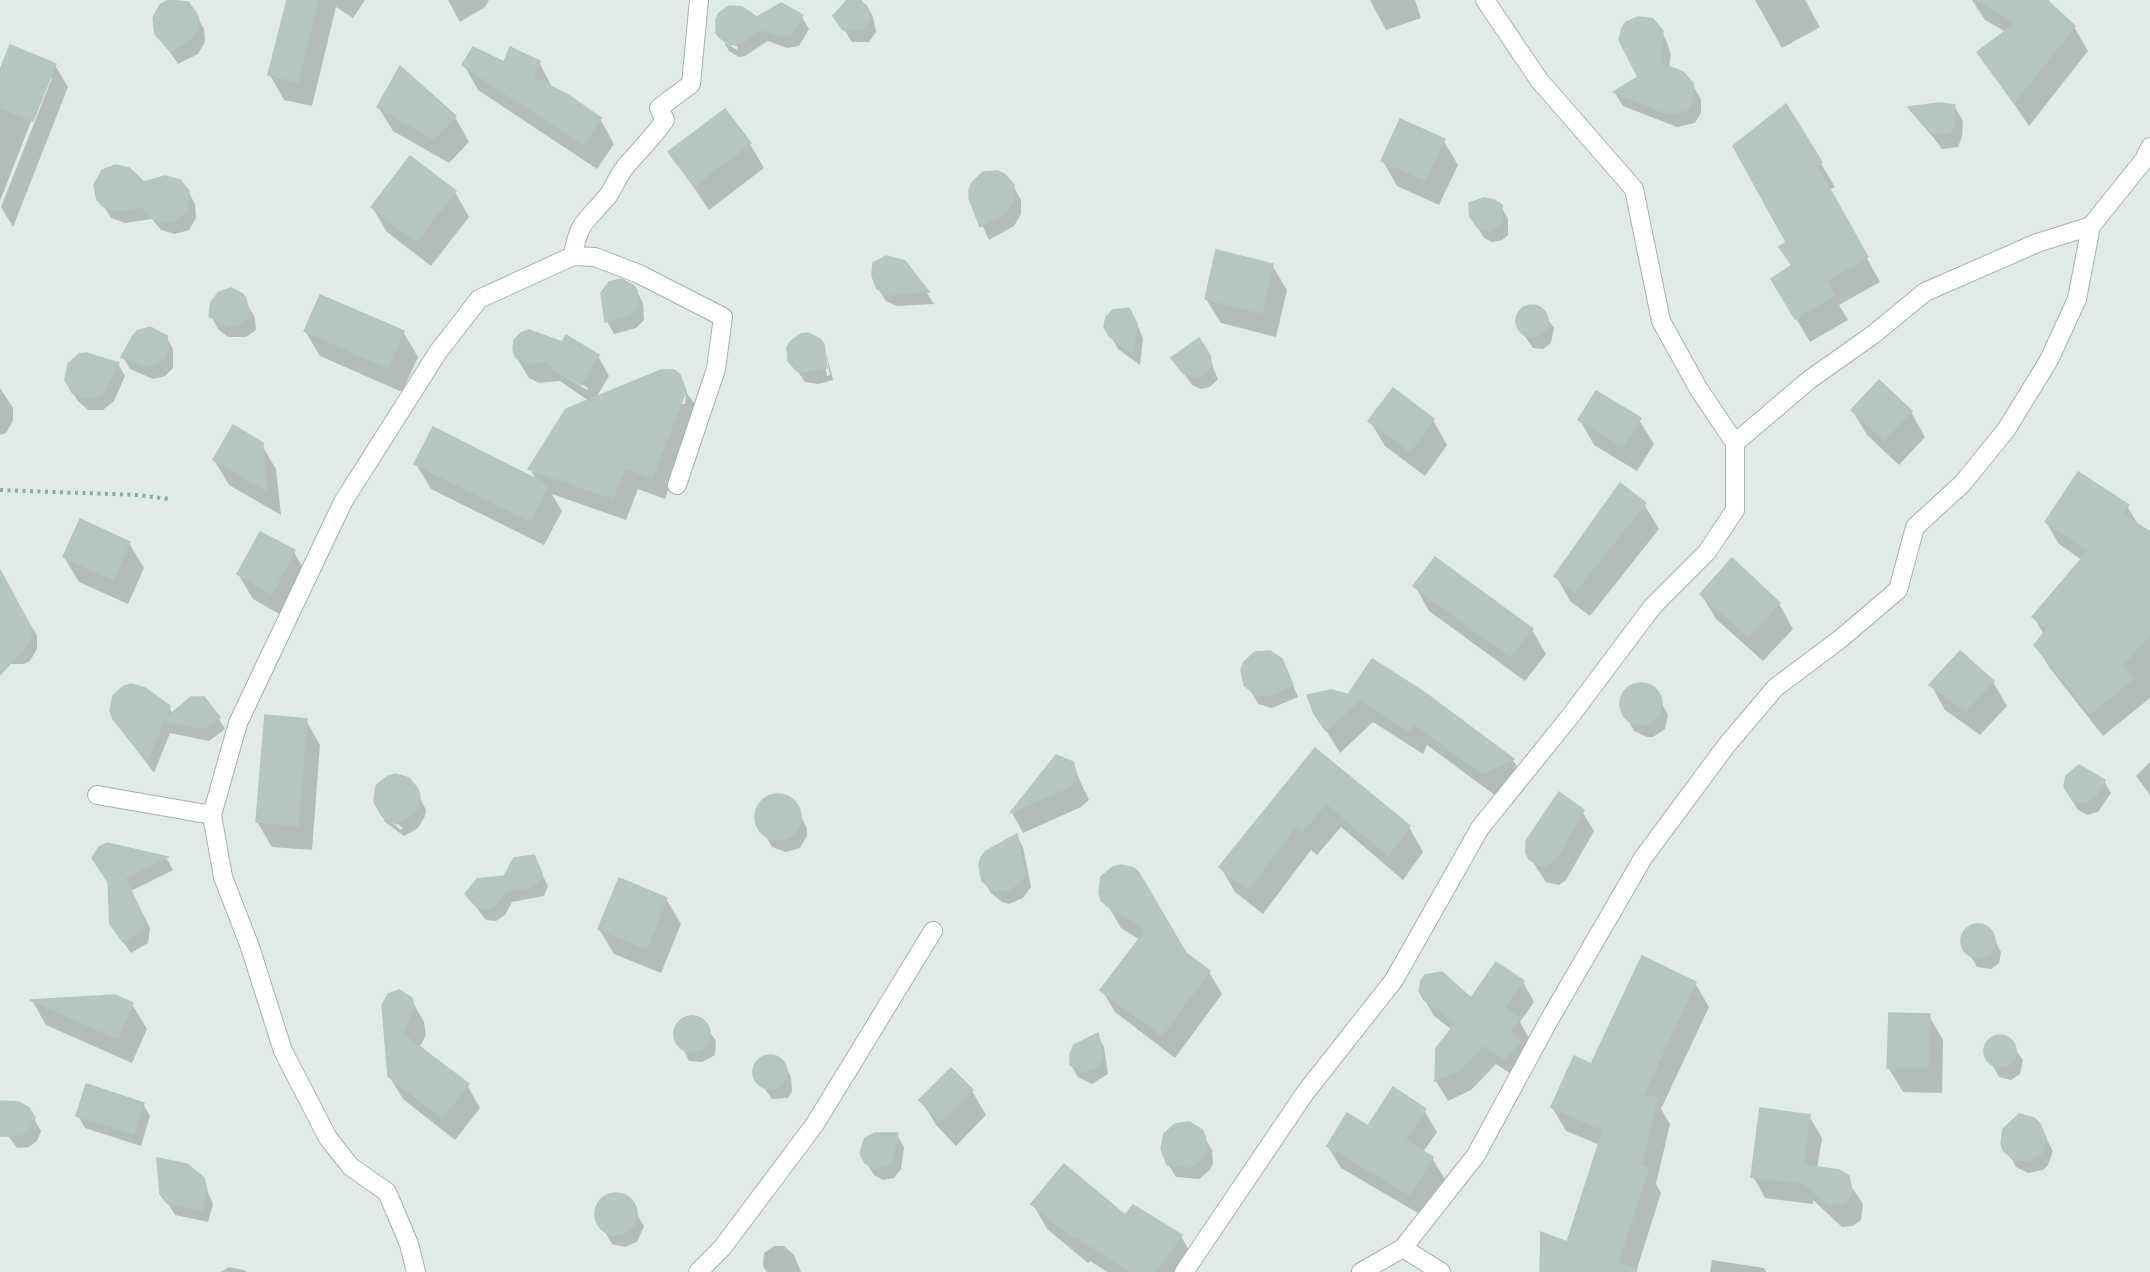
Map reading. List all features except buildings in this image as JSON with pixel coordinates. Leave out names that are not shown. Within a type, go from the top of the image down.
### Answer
[{"type":"street","points":[[573,256],[576,234],[587,216],[608,197],[625,167],[650,142],[665,120],[659,108],[691,84],[699,0]]},
{"type":"street","points":[[1184,1272],[1305,1093],[1394,980],[1480,828],[1572,714],[1653,606],[1707,552],[1735,510],[1735,443],[1698,388],[1661,321],[1634,189],[1539,80],[1485,0]]},
{"type":"street","points":[[1361,1272],[1403,1248],[1476,1155],[1548,1022],[1643,858],[1712,764],[1775,687],[1839,640],[1898,590],[1916,527],[1962,484],[2006,430],[2049,360],[2077,299],[2091,226],[2144,160],[2150,147]]},
{"type":"street","points":[[1735,443],[1809,380],[1874,334],[1925,292],[2037,243],[2091,226]]},
{"type":"street","points":[[416,1272],[409,1244],[387,1192],[351,1167],[328,1138],[283,1051],[250,947],[223,877],[212,815],[238,723],[343,502],[438,352],[479,299],[573,256],[595,257],[639,274],[723,317],[716,369],[677,485]]},
{"type":"street","points":[[97,795],[212,815]]},
{"type":"street","points":[[698,1272],[722,1248],[815,1124],[933,931]]},
{"type":"street","points":[[1403,1248],[1441,1272]]},
{"type":"path","points":[[0,490],[138,495],[169,499]]}]
